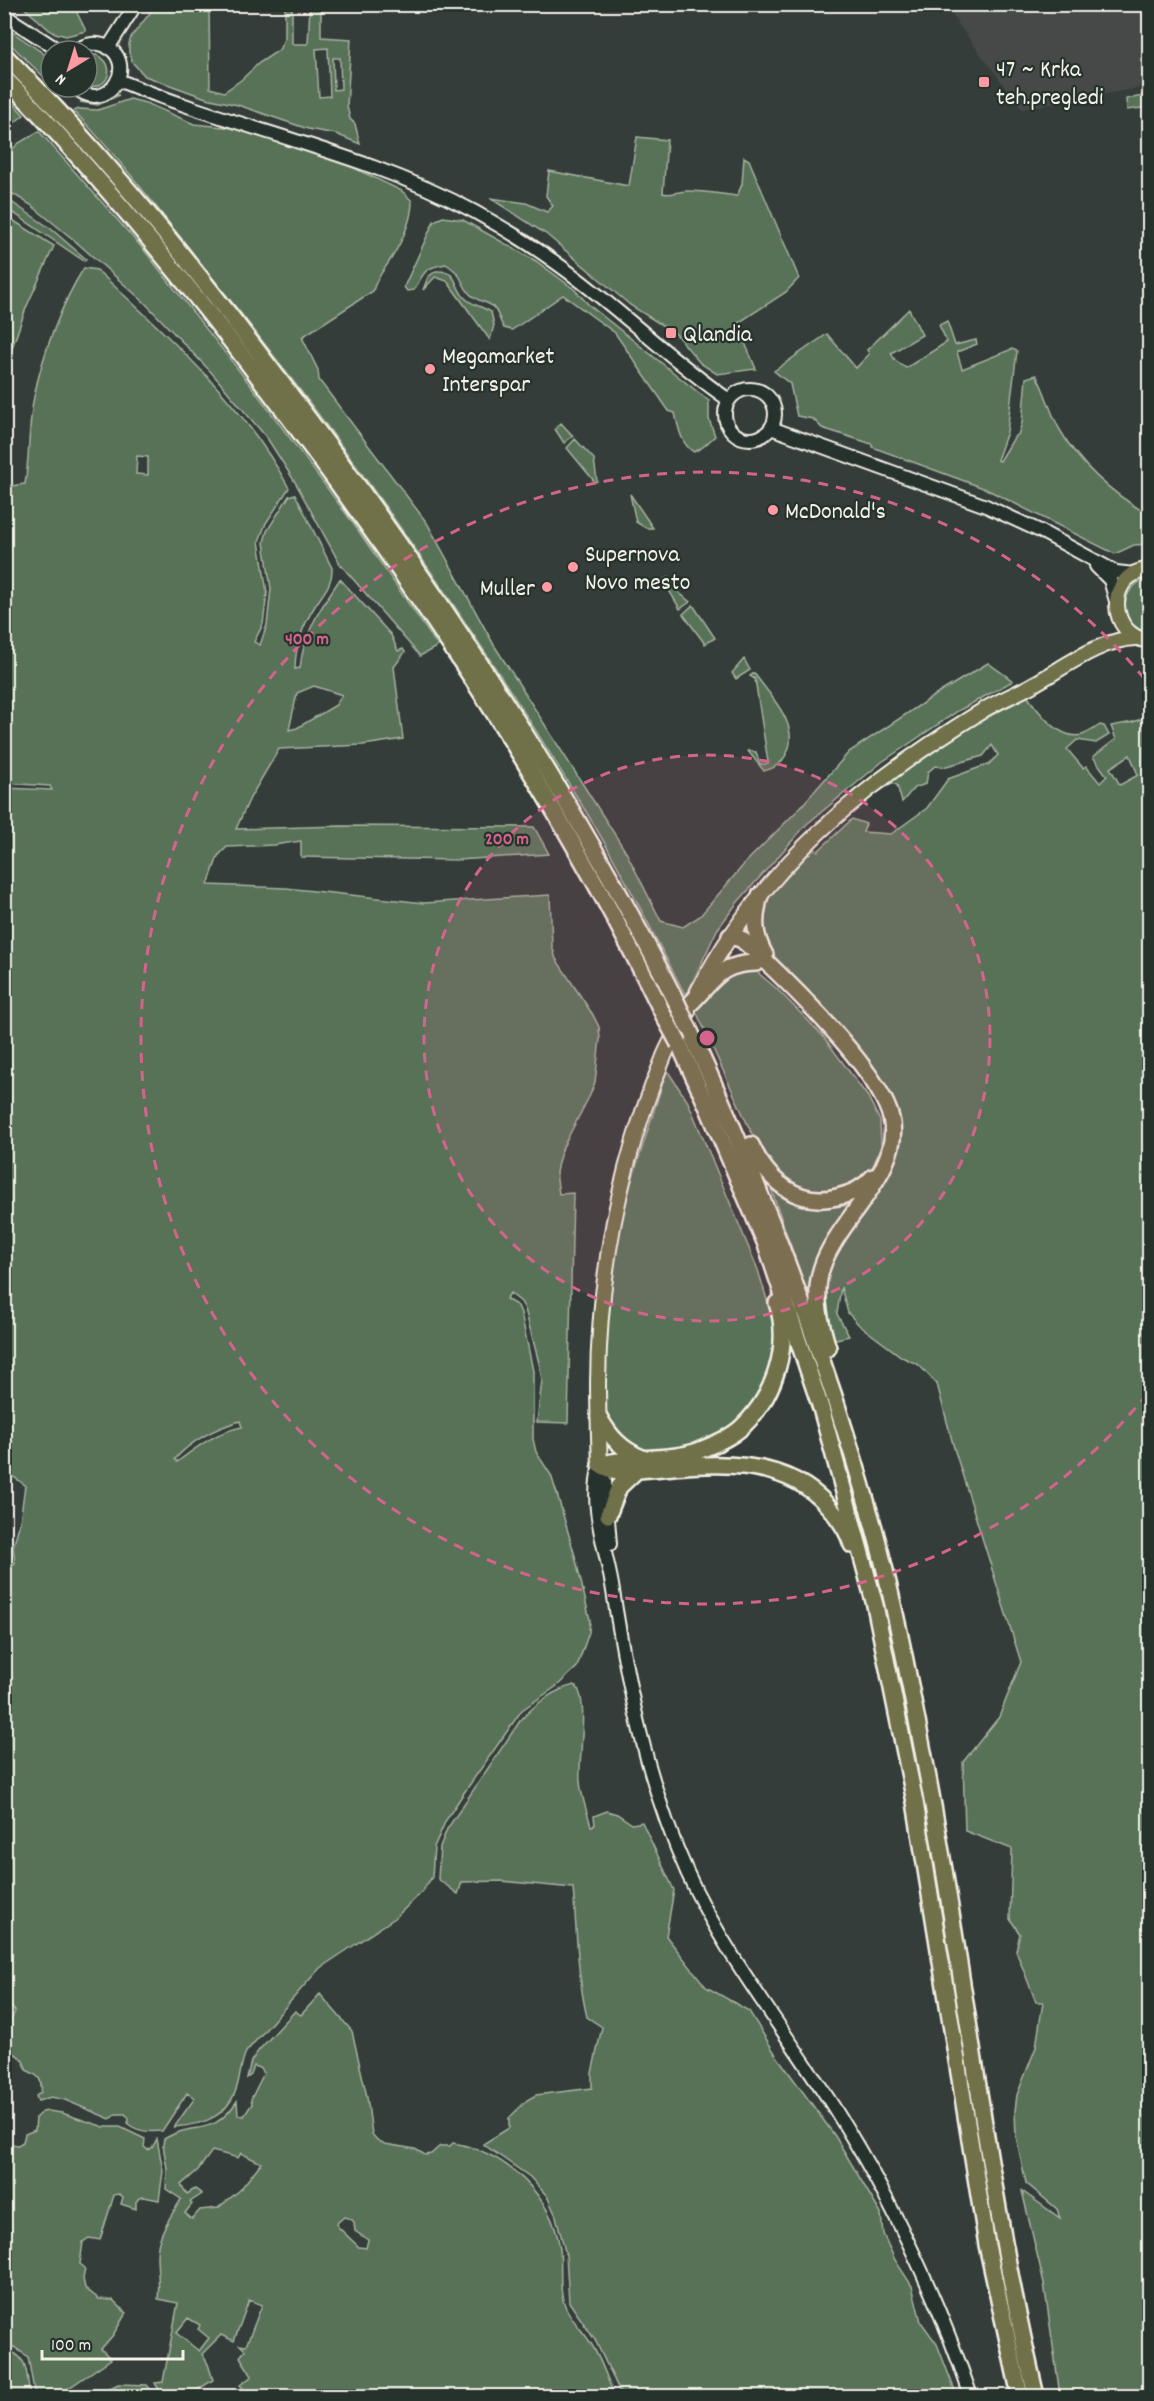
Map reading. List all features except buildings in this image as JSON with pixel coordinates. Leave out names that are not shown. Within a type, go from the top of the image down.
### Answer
[{"type":"highway","points":[[4,55],[39,88],[127,187],[218,298],[384,520],[487,673],[566,800],[618,891],[676,1001],[727,1112],[761,1191],[828,1377],[875,1531],[917,1719],[956,1944],[1003,2247],[1036,2397]]},
{"type":"highway","points":[[4,78],[65,141],[220,327],[372,529],[473,681],[553,809],[638,962],[707,1106],[765,1242],[821,1408],[875,1605],[915,1802],[987,2245],[1020,2397]]},
{"type":"highway","points":[[760,895],[755,914],[755,932],[776,972]]},
{"type":"highway","points":[[730,936],[738,949],[756,963],[776,972]]},
{"type":"highway","points":[[730,936],[741,939],[839,1038],[863,1068],[880,1094],[891,1117],[892,1136],[889,1153],[876,1184],[852,1213],[833,1243],[821,1268],[818,1292],[819,1319],[831,1356],[828,1377]]},
{"type":"highway","points":[[692,1003],[721,971],[737,964],[756,963]]},
{"type":"highway","points":[[727,1112],[742,1126],[757,1159],[771,1177],[789,1191],[811,1200],[831,1199],[852,1194],[868,1182],[882,1166]]},
{"type":"highway","points":[[600,1465],[617,1472],[640,1464],[693,1452],[721,1441],[743,1426],[765,1398],[776,1374],[783,1332],[780,1314],[764,1267],[765,1242]]},
{"type":"highway","points":[[599,1416],[614,1441],[640,1464],[746,1465],[770,1469],[796,1479],[819,1496],[836,1515],[850,1539],[864,1588],[875,1605]]},
{"type":"highway","points":[[608,1515],[619,1487],[640,1464]]},
{"type":"main road","points":[[108,48],[135,4]]},
{"type":"main road","points":[[4,15],[41,39]]},
{"type":"main road","points":[[99,45],[114,53],[120,66],[118,80],[114,87],[99,96]]},
{"type":"main road","points":[[118,80],[187,106],[355,159],[472,211],[560,265],[683,367],[729,400]]},
{"type":"main road","points":[[743,391],[760,392],[772,403],[774,420],[771,428],[758,438],[742,438],[735,434],[726,422],[726,407],[729,400],[743,391]]},
{"type":"main road","points":[[771,428],[986,506],[1116,572],[1134,574],[1149,570]]},
{"type":"main road","points":[[1074,549],[1110,580],[1120,623],[1143,639]]},
{"type":"main road","points":[[1102,644],[1110,634],[1125,581],[1134,574]]},
{"type":"main road","points":[[610,1569],[602,1541],[596,1487],[600,1465],[600,1334],[611,1237],[630,1150],[663,1057],[730,936],[760,895],[817,832],[895,768],[983,710],[1028,688],[1102,644],[1117,639],[1143,639]]},
{"type":"main road","points":[[600,1465],[605,1482],[610,1569],[623,1660],[647,1760],[668,1825],[688,1874],[719,1933],[833,2106],[869,2167],[919,2261],[949,2331],[971,2397]]},
{"type":"shaded area","points":[[948,5],[1149,5],[1149,86],[1022,109],[958,24]]},
{"type":"green space","points":[[157,4],[209,5],[210,88],[224,92],[259,63],[279,50],[285,37],[285,5],[292,5],[292,44],[308,44],[310,7],[321,10],[321,37],[351,39],[347,106],[360,144],[336,134],[308,129],[238,105],[206,98],[145,76],[133,63],[129,53],[131,37]],"holes":[[[328,48],[330,96],[319,97],[316,49]],[[333,58],[340,58],[341,89],[334,90]]]},
{"type":"green space","points":[[21,5],[73,5],[86,31],[66,36],[52,32]]},
{"type":"green space","points":[[5,27],[39,50],[39,72],[5,39]]},
{"type":"green space","points":[[99,57],[107,64],[109,70],[99,85]]},
{"type":"green space","points":[[5,94],[24,115],[4,130]]},
{"type":"green space","points":[[119,95],[98,105],[80,102]]},
{"type":"green space","points":[[1149,95],[1149,107],[1127,110],[1126,99]]},
{"type":"green space","points":[[130,99],[146,103],[194,124],[234,128],[354,168],[402,191],[412,201],[410,216],[402,239],[378,278],[373,291],[302,337],[318,370],[319,380],[427,523],[494,645],[626,852],[661,921],[683,927],[700,916],[746,862],[797,811],[849,752],[988,663],[1013,681],[958,711],[882,762],[807,824],[737,903],[717,930],[686,996],[588,815],[458,611],[412,544],[269,349],[131,175],[74,111],[98,110]]},
{"type":"green space","points":[[39,131],[144,250],[252,387],[353,523],[438,646],[420,656],[340,564],[295,482],[267,438],[211,372],[144,302],[31,205],[5,189],[5,156],[19,143]]},
{"type":"green space","points":[[637,137],[667,140],[663,193],[666,194],[693,191],[737,196],[742,184],[744,157],[749,160],[799,278],[786,292],[735,325],[756,369],[717,374],[700,363],[676,334],[630,305],[546,234],[490,198],[526,203],[547,212],[553,206],[546,196],[549,171],[629,186]]},
{"type":"green space","points":[[4,197],[50,228],[86,259],[84,261],[15,214],[5,210]]},
{"type":"green space","points":[[6,216],[54,246],[26,308],[5,368],[4,220]]},
{"type":"green space","points":[[443,217],[463,220],[536,261],[574,289],[589,305],[709,401],[709,419],[715,436],[694,452],[690,449],[681,435],[675,413],[669,411],[615,333],[563,295],[512,330],[504,328],[492,306],[472,296],[459,275],[446,264],[429,269],[414,290],[407,291],[404,287],[434,221]]},
{"type":"green space","points":[[84,268],[97,270],[177,345],[250,427],[289,488],[266,523],[259,541],[267,593],[263,624],[254,642],[260,645],[267,625],[271,589],[264,542],[267,531],[289,496],[295,494],[332,568],[332,574],[329,584],[303,628],[296,652],[295,669],[300,668],[305,644],[314,621],[340,579],[391,635],[398,651],[403,649],[405,652],[394,667],[403,739],[363,745],[279,749],[250,798],[236,829],[340,826],[534,827],[549,854],[458,860],[301,857],[301,841],[274,845],[227,847],[218,856],[208,885],[286,888],[424,903],[550,895],[552,946],[556,959],[593,1015],[599,1027],[600,1039],[595,1082],[563,1147],[556,1173],[559,1194],[573,1193],[568,1423],[537,1422],[542,1380],[539,1363],[525,1309],[521,1302],[510,1293],[506,1299],[518,1306],[521,1313],[533,1371],[533,1439],[536,1452],[551,1475],[557,1494],[590,1620],[589,1632],[577,1667],[557,1686],[522,1710],[461,1797],[446,1820],[434,1847],[432,1877],[422,1892],[395,1918],[320,1968],[246,2052],[234,2094],[222,2111],[206,2121],[174,2127],[195,2098],[187,2093],[162,2131],[136,2129],[128,2124],[129,2118],[125,2114],[116,2114],[110,2119],[65,2100],[51,2097],[38,2101],[36,2096],[41,2092],[39,2078],[26,2070],[19,2056],[4,2048],[5,2035],[15,2011],[7,2003],[4,2009],[4,1569],[15,1563],[13,1547],[20,1522],[25,1485],[4,1470],[4,788],[52,790],[50,786],[5,783],[4,487],[25,484],[31,418],[38,381],[54,330]],"holes":[[[137,456],[148,457],[148,475],[136,474]],[[314,686],[342,695],[336,705],[297,728],[289,730],[297,693]],[[240,1421],[242,1427],[216,1436],[177,1462],[175,1459],[197,1440]]]},
{"type":"green space","points":[[436,271],[449,273],[465,298],[491,312],[494,325],[490,340],[447,281],[435,277],[423,290],[428,277]]},
{"type":"green space","points":[[909,309],[922,335],[891,353],[895,360],[906,368],[947,342],[939,325],[947,321],[955,345],[976,340],[977,344],[957,352],[962,369],[1012,349],[1017,351],[1007,432],[997,460],[1000,461],[1015,436],[1018,435],[1022,423],[1026,378],[1036,375],[1057,423],[1078,456],[1111,489],[1149,515],[1149,544],[1134,545],[1115,554],[986,489],[872,447],[872,444],[822,428],[813,419],[797,416],[790,384],[774,371],[827,334],[856,368],[869,354],[867,350]]},
{"type":"green space","points":[[561,423],[573,436],[564,443],[555,429]]},
{"type":"green space","points":[[575,439],[594,459],[597,481],[595,482],[567,448]]},
{"type":"green space","points":[[630,494],[653,528],[646,528],[636,522]]},
{"type":"green space","points":[[669,577],[676,590],[690,602],[680,609],[663,580]]},
{"type":"green space","points":[[1150,578],[1149,632],[1138,629],[1131,623],[1126,615],[1125,606],[1131,589],[1139,582]]},
{"type":"green space","points":[[693,605],[715,638],[705,644],[683,614]]},
{"type":"green space","points":[[744,659],[750,670],[736,679],[732,673]]},
{"type":"green space","points":[[754,673],[782,712],[790,733],[790,744],[784,758],[777,766],[764,771],[748,751],[756,752],[760,764],[768,762],[755,679],[750,676]]},
{"type":"green space","points":[[1025,693],[1049,723],[1065,733],[1073,736],[1082,735],[1100,725],[1104,726],[1109,735],[1096,743],[1077,740],[1067,749],[1100,783],[1107,776],[1093,757],[1116,739],[1111,726],[1149,716],[1149,2396],[1062,2396],[1059,2388],[1044,2283],[1022,2191],[1060,2218],[1057,2209],[1026,2183],[1016,2136],[1017,2095],[1036,2047],[1043,2002],[1036,2002],[1016,1951],[1020,1934],[1010,1919],[1012,1849],[965,1831],[963,1762],[999,1717],[1021,1662],[954,1448],[937,1384],[919,1365],[902,1357],[859,1325],[848,1313],[841,1287],[837,1314],[849,1336],[832,1340],[822,1307],[823,1271],[896,1145],[899,1121],[885,1089],[762,944],[759,923],[767,899],[814,848],[818,851],[852,819],[866,824],[863,832],[891,834],[927,808],[948,779],[989,764],[998,755],[992,745],[983,756],[943,767],[935,766],[928,772],[926,784],[914,788],[902,802],[897,785],[893,783],[868,798],[863,798],[956,734]],"holes":[[[1130,755],[1138,775],[1120,785],[1110,768]]]},
{"type":"green space","points":[[740,970],[757,972],[777,989],[823,1036],[868,1097],[880,1121],[881,1145],[867,1176],[852,1189],[815,1196],[778,1178],[763,1158],[695,1009],[724,974]]},
{"type":"green space","points":[[667,1070],[688,1102],[758,1270],[773,1320],[775,1358],[764,1390],[739,1423],[717,1437],[694,1447],[645,1453],[632,1450],[606,1417],[606,1337],[618,1235],[631,1183]]},
{"type":"green space","points":[[771,1189],[791,1201],[809,1207],[828,1208],[850,1205],[824,1246],[814,1267],[807,1292]]},
{"type":"green space","points":[[575,1685],[582,1703],[583,1716],[581,1787],[591,1826],[595,1825],[594,1816],[607,1811],[617,1814],[632,1824],[642,1822],[674,1890],[666,1936],[706,1987],[749,2011],[776,2055],[835,2136],[881,2214],[883,2234],[895,2260],[912,2286],[921,2322],[937,2344],[957,2396],[622,2396],[595,2340],[569,2302],[566,2255],[556,2216],[547,2196],[530,2177],[483,2144],[509,2128],[509,2118],[527,2100],[536,2095],[592,2088],[592,2073],[602,2027],[587,2017],[579,1969],[573,1888],[501,1881],[462,1882],[458,1894],[438,1879],[440,1847],[447,1829],[520,1721],[545,1698]]},
{"type":"green space","points":[[320,1994],[352,2031],[367,2097],[372,2134],[377,2140],[385,2144],[415,2149],[425,2155],[431,2154],[440,2146],[450,2146],[453,2143],[472,2148],[508,2166],[537,2194],[555,2229],[560,2249],[562,2294],[566,2308],[594,2348],[615,2396],[244,2396],[241,2394],[244,2389],[240,2385],[252,2376],[240,2357],[245,2350],[240,2345],[246,2346],[262,2305],[249,2300],[234,2341],[221,2335],[202,2354],[213,2380],[188,2396],[163,2396],[155,2383],[163,2382],[178,2303],[158,2299],[158,2248],[165,2226],[181,2199],[166,2189],[167,2168],[164,2139],[185,2130],[211,2125],[228,2113],[237,2101],[238,2115],[244,2116],[252,2104],[251,2099],[264,2073],[260,2068],[254,2066],[251,2075],[247,2078],[251,2061],[295,2011],[301,2015]],"holes":[[[212,2151],[238,2158],[241,2153],[261,2163],[240,2190],[218,2208],[200,2210],[192,2219],[185,2213],[192,2204],[190,2202],[202,2194],[195,2189],[187,2194],[181,2185],[198,2170]],[[344,2217],[351,2219],[354,2222],[355,2231],[368,2240],[366,2248],[359,2247],[338,2227],[337,2223]],[[188,2318],[200,2325],[198,2329],[209,2338],[199,2351],[176,2333]]]},
{"type":"green space","points":[[48,2111],[62,2113],[104,2127],[120,2127],[145,2139],[144,2147],[148,2150],[152,2148],[157,2139],[163,2171],[159,2200],[139,2198],[136,2202],[136,2209],[121,2204],[123,2197],[119,2194],[114,2195],[100,2240],[89,2238],[83,2242],[80,2264],[85,2268],[83,2279],[85,2288],[99,2299],[113,2300],[126,2313],[113,2335],[101,2349],[111,2359],[69,2388],[74,2396],[35,2396],[28,2357],[14,2347],[5,2346],[5,2143],[18,2145],[23,2142],[25,2134],[35,2130],[36,2117]]},
{"type":"green space","points":[[5,2350],[19,2356],[23,2361],[30,2396],[5,2396]]},
{"type":"green space","points":[[118,2384],[147,2385],[156,2396],[94,2396]]},
{"type":"place","name":"47 ~ Krka teh.pregledi","points":[[984,82]]},
{"type":"place","name":"Qlandia","points":[[671,333]]},
{"type":"place","name":"Megamarket Interspar","points":[[430,369]]},
{"type":"place","name":"McDonald's","points":[[773,510]]},
{"type":"place","name":"Supernova Novo mesto","points":[[573,567]]},
{"type":"place","name":"Muller","points":[[547,587]]}]
